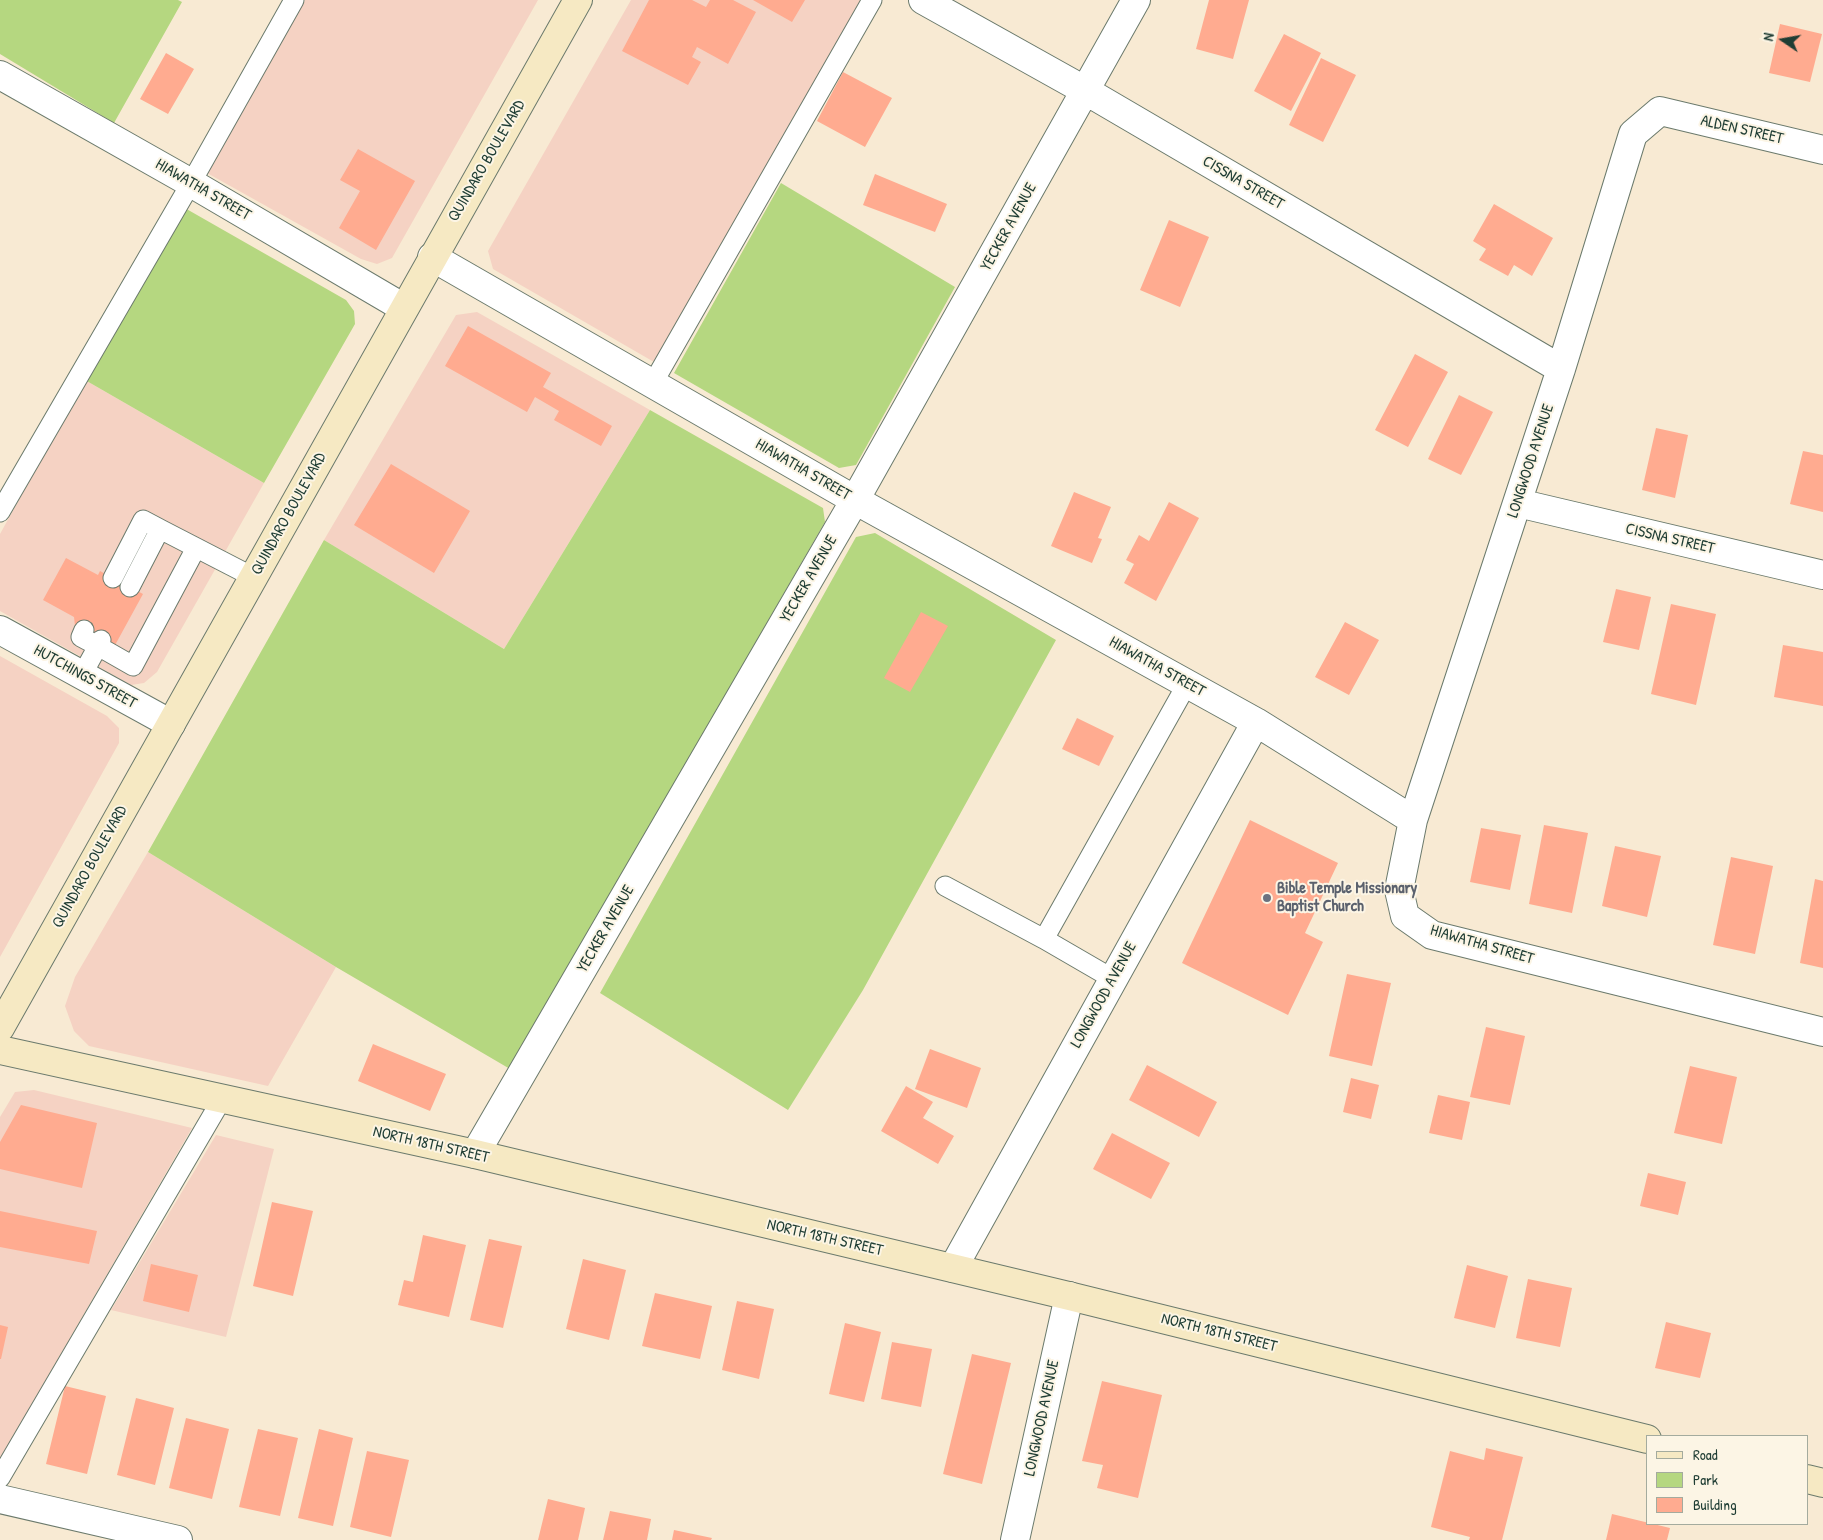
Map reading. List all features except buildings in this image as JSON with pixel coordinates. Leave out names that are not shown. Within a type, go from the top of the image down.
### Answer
[{"type":"main road","name":"QUINDARO BOULEVARD","points":[[0,1028],[578,0]]},
{"type":"main road","name":"NORTH 18TH STREET","points":[[0,1050],[475,1154],[953,1268],[1646,1439]]},
{"type":"main road","points":[[1808,1479],[1823,1483]]},
{"type":"street","name":"CISSNA STREET","points":[[923,0],[1086,91],[1561,369]]},
{"type":"street","name":"YECKER AVENUE","points":[[475,1154],[855,500],[1136,0]]},
{"type":"street","name":"HIAWATHA STREET","points":[[0,75],[191,183],[404,308]]},
{"type":"street","name":"LONGWOOD AVENUE","points":[[1413,820],[1561,369],[1633,134],[1660,111]]},
{"type":"street","name":"ALDEN STREET","points":[[1660,111],[1823,150]]},
{"type":"street","name":"HIAWATHA STREET","points":[[432,257],[855,500],[1256,722],[1413,820],[1399,890],[1405,916],[1432,935],[1823,1032]]},
{"type":"street","name":"CISSNA STREET","points":[[1518,502],[1823,575]]},
{"type":"street","name":"HUTCHINGS STREET","points":[[0,630],[171,724]]},
{"type":"street","name":"LONGWOOD AVENUE","points":[[953,1268],[1256,722]]},
{"type":"street","name":"LONGWOOD AVENUE","points":[[1015,1540],[1068,1296]]},
{"type":"street","points":[[0,1499],[178,1540]]},
{"type":"lane","points":[[0,512],[191,183],[294,0]]},
{"type":"lane","points":[[653,384],[872,0]]},
{"type":"lane","points":[[113,578],[143,520],[253,577]]},
{"type":"lane","points":[[130,587],[160,529]]},
{"type":"lane","points":[[84,630],[81,638],[100,643],[134,666],[196,548]]},
{"type":"lane","points":[[82,675],[100,643]]},
{"type":"lane","points":[[1044,940],[1187,684]]},
{"type":"lane","points":[[945,886],[1114,979]]},
{"type":"lane","points":[[0,1478],[222,1099]]},
{"type":"shaded area","points":[[305,0],[538,0],[392,258],[377,264],[361,259],[207,173]]},
{"type":"shaded area","points":[[631,0],[862,0],[654,362],[493,269],[488,251]]},
{"type":"shaded area","points":[[477,312],[650,410],[504,649],[324,540],[456,315]]},
{"type":"shaded area","points":[[85,380],[264,483],[157,672],[144,683],[131,685],[0,611],[0,534]]},
{"type":"shaded area","points":[[0,656],[107,716],[119,728],[119,743],[0,957]]},
{"type":"shaded area","points":[[148,852],[336,967],[268,1086],[89,1046],[74,1031],[65,1006],[75,977]]},
{"type":"shaded area","points":[[34,1090],[192,1128],[0,1459],[0,1117],[15,1092]]},
{"type":"shaded area","points":[[216,1135],[274,1149],[226,1337],[111,1310]]},
{"type":"green space","points":[[0,0],[178,0],[182,2],[114,123],[0,54]]},
{"type":"green space","points":[[781,183],[955,287],[856,465],[839,468],[674,373]]},
{"type":"green space","points":[[183,207],[346,300],[354,311],[355,324],[264,483],[85,380]]},
{"type":"green space","points":[[650,410],[823,508],[825,522],[510,1069],[336,967],[148,852],[324,540],[504,649]]},
{"type":"green space","points":[[875,533],[1056,640],[863,990],[788,1110],[600,993],[856,537]]},
{"type":"place","name":"Bible Temple Missionary Baptist Church","points":[[1267,898]]}]
